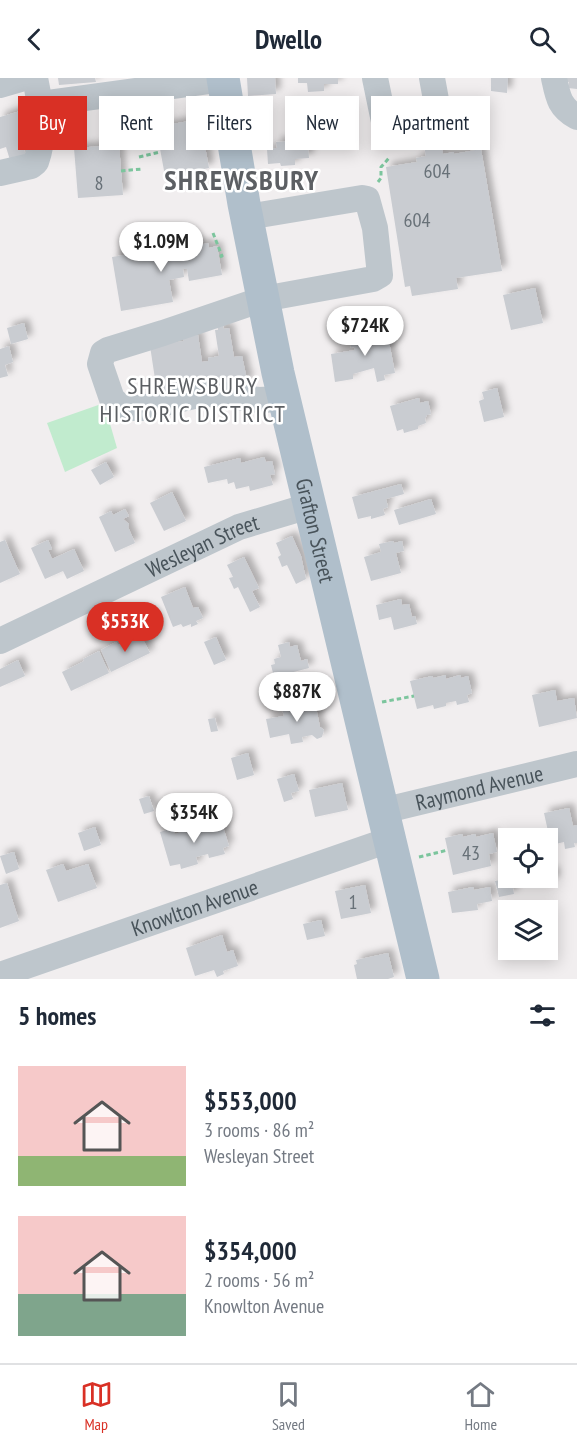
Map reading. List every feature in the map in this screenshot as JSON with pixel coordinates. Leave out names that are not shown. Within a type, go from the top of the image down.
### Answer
[{"type":"main road","name":"Grafton Street","points":[[223,79],[247,217],[284,399],[309,506],[394,836],[423,979]]},
{"type":"street","points":[[0,85],[24,78]]},
{"type":"street","points":[[35,78],[39,96]]},
{"type":"street","points":[[375,78],[379,96]]},
{"type":"street","points":[[432,78],[435,96]]},
{"type":"street","points":[[554,78],[558,100],[569,113],[577,117]]},
{"type":"street","points":[[86,96],[154,84],[223,79]]},
{"type":"street","points":[[0,172],[31,166],[36,162],[39,150]]},
{"type":"street","points":[[247,217],[367,199],[375,228],[380,275],[373,279],[263,299],[108,350],[101,358],[100,364],[112,399],[122,408],[143,408],[198,395],[215,394],[258,400],[284,399]]},
{"type":"street","name":"Wesleyan Street","points":[[0,641],[239,527],[309,506]]},
{"type":"street","name":"Raymond Avenue","points":[[394,836],[577,764]]},
{"type":"street","name":"Knowlton Avenue","points":[[0,975],[394,836]]},
{"type":"path","points":[[367,199],[381,178],[381,167],[391,157],[390,150]]},
{"type":"path","points":[[139,156],[160,152]]},
{"type":"path","points":[[121,171],[141,170]]},
{"type":"path","points":[[213,233],[221,249],[222,256],[219,257]]},
{"type":"path","points":[[374,704],[414,696]]},
{"type":"path","points":[[394,836],[448,850]]},
{"type":"green space","points":[[104,403],[117,448],[65,472],[47,423]]},
{"type":"building","points":[[58,78],[95,78],[96,82],[59,85]]},
{"type":"building","points":[[247,78],[275,78],[276,94],[248,96]]},
{"type":"building","points":[[298,78],[338,78],[338,84],[324,84],[324,91],[308,92],[307,83],[298,83]]},
{"type":"building","points":[[491,78],[508,78],[507,93],[491,91]]},
{"type":"building","points":[[564,78],[577,78],[577,89],[568,88],[569,82],[563,81]]},
{"type":"building","points":[[18,112],[18,150],[24,150],[26,156],[10,160],[6,147],[0,149],[0,117]]},
{"type":"building","points":[[186,122],[186,150],[206,150],[209,168],[165,176],[160,150],[174,150],[174,124]]},
{"type":"building","points":[[285,141],[285,150],[308,150],[309,158],[295,159],[295,165],[268,164],[267,150],[277,148],[276,142]]},
{"type":"building","points":[[99,146],[99,150],[119,150],[123,195],[78,198],[74,150],[87,150],[87,147]]},
{"type":"building","points":[[425,150],[442,150],[443,154],[454,152],[454,154],[481,150],[502,271],[456,278],[458,289],[412,296],[410,286],[405,287],[386,167],[417,162],[416,158],[426,156]]},
{"type":"building","points":[[199,242],[199,245],[208,243],[209,248],[217,246],[222,275],[189,281],[187,269],[183,269],[184,277],[169,280],[173,302],[121,311],[112,257]]},
{"type":"building","points":[[535,288],[543,323],[511,330],[503,295]]},
{"type":"building","points":[[24,323],[28,339],[11,344],[7,328]]},
{"type":"building","points":[[223,326],[224,329],[229,328],[234,357],[242,356],[246,375],[249,378],[243,386],[240,383],[212,385],[211,380],[157,392],[150,346],[184,341],[183,338],[198,335],[202,362],[208,361],[208,358],[219,356],[215,330]]},
{"type":"building","points":[[387,331],[395,373],[384,375],[385,380],[377,382],[374,368],[353,374],[353,379],[335,382],[331,354],[355,350],[354,347],[351,348],[349,338],[352,338],[352,334],[363,332],[363,335]]},
{"type":"building","points":[[9,346],[13,362],[5,365],[8,376],[0,378],[0,349]]},
{"type":"building","points":[[497,388],[504,417],[484,422],[479,401],[484,399],[482,392]]},
{"type":"building","points":[[419,398],[420,403],[428,401],[431,414],[427,415],[426,423],[418,426],[418,429],[404,433],[403,429],[397,431],[390,406]]},
{"type":"building","points":[[264,457],[266,462],[272,461],[275,474],[270,475],[273,485],[250,491],[249,486],[236,489],[234,482],[228,484],[227,479],[208,483],[204,467],[240,458],[241,463]]},
{"type":"building","points":[[106,462],[114,477],[100,485],[91,470]]},
{"type":"building","points":[[401,484],[404,494],[386,499],[388,507],[383,509],[385,515],[371,519],[371,516],[358,519],[352,497]]},
{"type":"building","points":[[172,492],[186,521],[164,531],[150,503]]},
{"type":"building","points":[[431,499],[436,514],[399,525],[394,510]]},
{"type":"building","points":[[125,509],[129,516],[123,519],[129,524],[128,527],[135,543],[115,552],[99,517],[111,511],[113,515]]},
{"type":"building","points":[[292,536],[301,556],[306,579],[296,584],[287,565],[282,567],[278,557],[281,555],[276,543]]},
{"type":"building","points":[[5,540],[20,574],[0,583],[0,542]]},
{"type":"building","points":[[48,540],[52,549],[48,550],[52,559],[74,549],[84,571],[67,579],[63,571],[45,579],[31,548]]},
{"type":"building","points":[[393,541],[394,543],[402,541],[404,551],[396,553],[401,573],[371,581],[364,557],[381,552],[379,544]]},
{"type":"building","points":[[244,557],[259,588],[252,591],[260,607],[250,612],[238,587],[234,589],[229,578],[233,577],[227,565]]},
{"type":"building","points":[[185,587],[193,608],[198,607],[203,618],[191,627],[191,624],[183,627],[181,624],[173,627],[161,597]]},
{"type":"building","points":[[401,599],[402,605],[409,604],[412,617],[415,616],[417,624],[394,630],[391,617],[379,620],[376,605]]},
{"type":"building","points":[[140,634],[150,653],[111,672],[101,650],[116,642],[118,645]]},
{"type":"building","points":[[216,637],[226,660],[214,665],[204,642]]},
{"type":"building","points":[[289,642],[290,647],[297,645],[301,661],[307,659],[309,668],[274,677],[271,665],[275,664],[274,659],[281,657],[278,645]]},
{"type":"building","points":[[99,651],[109,673],[71,691],[62,672]]},
{"type":"building","points":[[18,660],[25,676],[0,687],[0,669]]},
{"type":"building","points":[[446,675],[446,679],[460,675],[461,678],[468,676],[472,693],[467,695],[469,702],[457,705],[456,701],[434,709],[433,705],[417,709],[410,681]]},
{"type":"building","points":[[555,690],[557,701],[574,698],[577,718],[539,727],[532,695]]},
{"type":"building","points":[[315,702],[320,727],[324,730],[322,737],[317,739],[312,735],[302,737],[303,742],[291,744],[289,734],[270,738],[266,719],[284,716],[282,709]]},
{"type":"building","points":[[215,718],[218,731],[211,732],[208,719]]},
{"type":"building","points":[[248,753],[254,775],[237,780],[231,758]]},
{"type":"building","points":[[294,774],[299,791],[291,793],[293,799],[284,802],[277,779]]},
{"type":"building","points":[[342,783],[348,810],[315,817],[309,790]]},
{"type":"building","points":[[149,796],[154,811],[144,814],[139,799]]},
{"type":"building","points":[[569,808],[573,826],[577,825],[575,847],[565,849],[564,842],[558,843],[558,828],[547,828],[544,813]]},
{"type":"building","points":[[221,820],[229,846],[223,848],[225,854],[209,858],[208,854],[196,857],[198,864],[181,869],[180,864],[170,866],[160,832],[173,828],[175,834]]},
{"type":"building","points":[[95,827],[101,845],[84,851],[78,833]]},
{"type":"building","points":[[493,833],[497,852],[489,854],[491,866],[453,875],[445,838],[462,834],[463,837],[475,834],[476,837]]},
{"type":"building","points":[[14,852],[19,869],[6,874],[0,856]]},
{"type":"building","points":[[63,864],[66,871],[88,864],[97,888],[58,902],[46,870]]},
{"type":"building","points":[[498,880],[498,888],[513,888],[514,894],[499,897],[495,881]]},
{"type":"building","points":[[7,883],[19,921],[0,928],[0,885]]},
{"type":"building","points":[[365,885],[371,913],[341,919],[335,891]]},
{"type":"building","points":[[473,887],[474,890],[490,887],[492,901],[477,904],[478,910],[452,913],[448,892]]},
{"type":"building","points":[[321,920],[325,936],[307,940],[303,924]]},
{"type":"building","points":[[222,935],[227,952],[233,950],[238,966],[223,971],[224,974],[217,977],[214,970],[195,976],[186,948]]},
{"type":"building","points":[[388,953],[394,977],[357,979],[354,965],[357,964],[356,960]]},
{"type":"district","name":"SHREWSBURY","points":[[242,179]]},
{"type":"district","name":"SHREWSBURY HISTORIC DISTRICT","points":[[193,399]]}]
